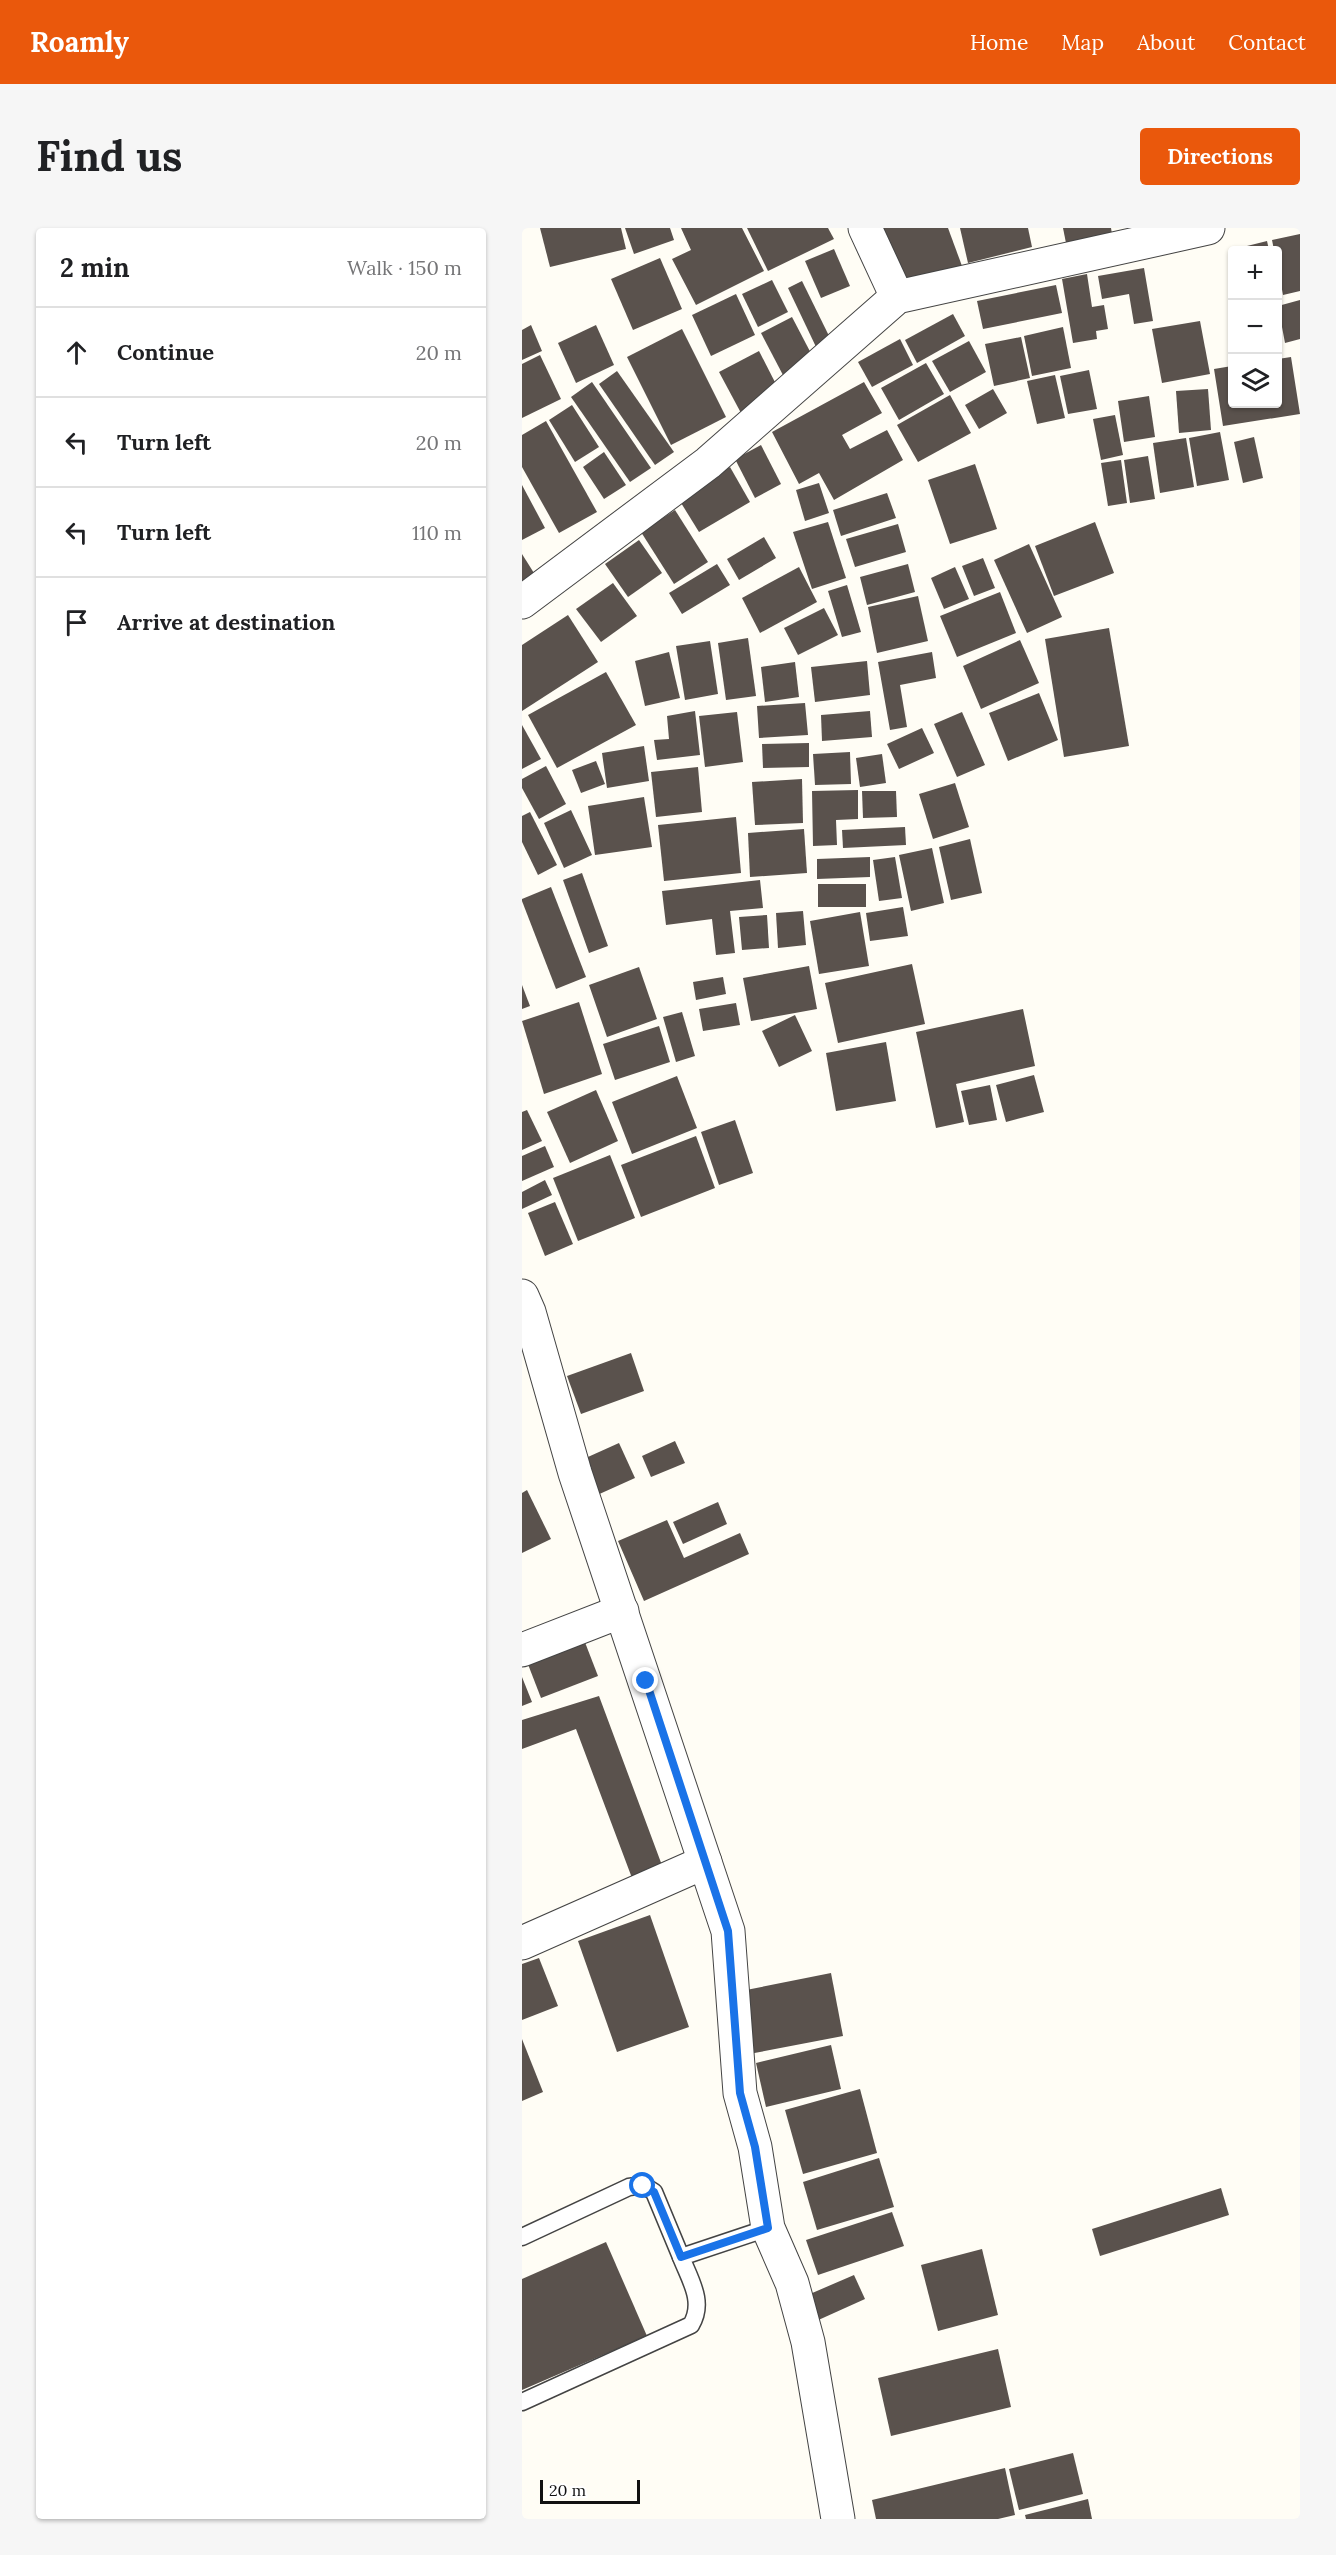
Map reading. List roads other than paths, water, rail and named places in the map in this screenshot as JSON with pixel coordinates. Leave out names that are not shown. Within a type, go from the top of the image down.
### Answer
[{"type":"street","points":[[865,228],[897,297]]},
{"type":"street","points":[[522,602],[708,463],[897,297],[1208,228]]},
{"type":"street","points":[[522,1296],[532,1357],[575,1473],[728,1931],[740,2093],[755,2147],[768,2228],[792,2283],[808,2342],[838,2519]]},
{"type":"street","points":[[522,1650],[622,1611]]},
{"type":"street","points":[[522,1942],[705,1862]]},
{"type":"lane","points":[[522,2237],[629,2187],[643,2186],[654,2192],[699,2302],[691,2325],[522,2402]]},
{"type":"lane","points":[[681,2257],[768,2228]]}]
